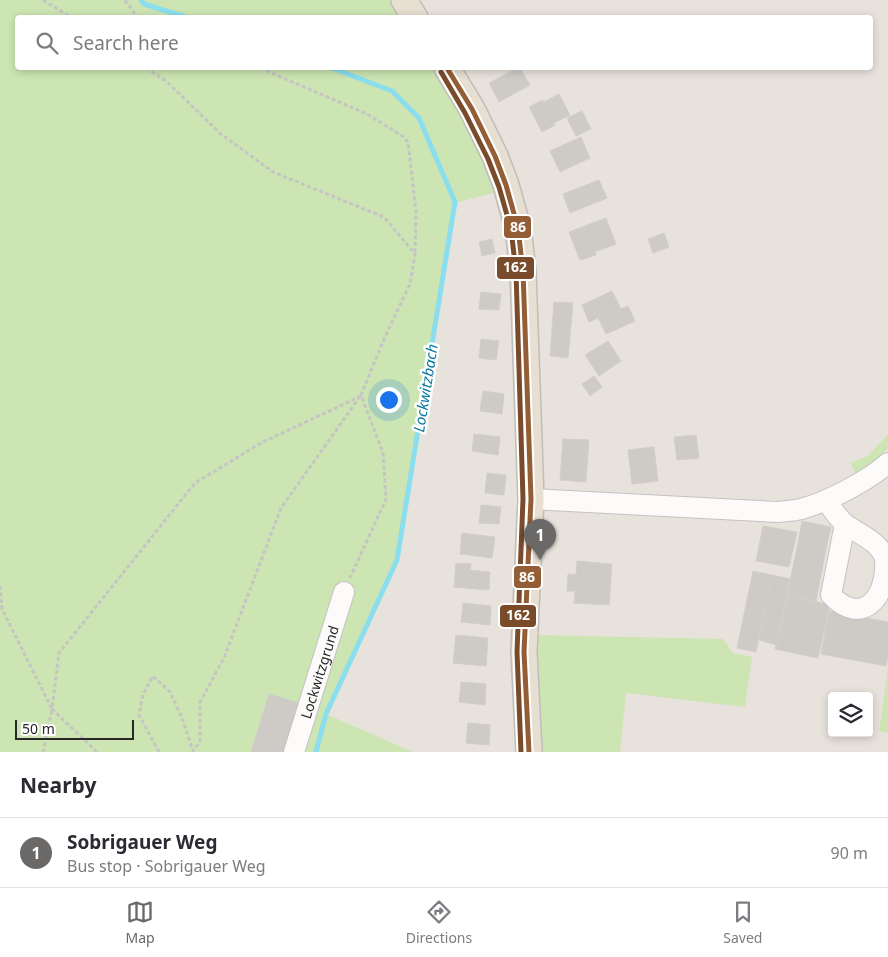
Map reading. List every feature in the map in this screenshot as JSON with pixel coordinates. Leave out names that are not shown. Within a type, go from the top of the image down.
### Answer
[{"type":"main road","points":[[404,0],[413,15]]},
{"type":"main road","points":[[448,70],[472,109],[496,156],[518,228],[523,271],[531,499],[524,652],[529,752]]},
{"type":"street","points":[[531,499],[777,512],[800,509],[826,500],[860,482],[888,463]]},
{"type":"street","points":[[826,500],[835,515],[845,524]]},
{"type":"street","name":"Lockwitzgrund","points":[[294,752],[344,592]]},
{"type":"path","points":[[43,0],[67,15]]},
{"type":"path","points":[[125,0],[137,15]]},
{"type":"path","points":[[149,70],[166,81],[221,134],[273,172],[384,218],[415,254]]},
{"type":"path","points":[[159,752],[139,715],[143,694],[152,676],[170,692],[182,718],[193,751],[200,742],[200,702],[224,658],[281,508],[362,395],[384,339],[410,284],[415,254],[416,211],[408,142],[402,136],[367,114],[265,70]]},
{"type":"path","points":[[344,592],[386,499],[383,453],[362,395]]},
{"type":"path","points":[[43,752],[52,709],[59,653],[195,482],[261,443],[362,395]]},
{"type":"path","points":[[0,586],[2,609],[52,709],[97,752]]},
{"type":"green space","points":[[0,0],[393,0],[404,15],[15,15],[15,70],[439,70],[468,121],[497,192],[455,203],[397,560],[326,714],[413,752],[0,752]]},
{"type":"green space","points":[[888,434],[888,448],[857,475],[850,463],[868,456]]},
{"type":"green space","points":[[534,635],[723,639],[733,653],[752,657],[745,707],[626,693],[620,752],[540,752]]},
{"type":"green space","points":[[888,668],[888,733],[879,731]]},
{"type":"building","points":[[514,70],[521,70],[530,85],[499,102],[489,83]]},
{"type":"building","points":[[559,94],[570,115],[542,132],[529,107]]},
{"type":"building","points":[[582,111],[591,129],[576,136],[567,118]]},
{"type":"building","points":[[581,137],[590,158],[560,172],[550,151]]},
{"type":"building","points":[[599,180],[607,198],[570,213],[563,194]]},
{"type":"building","points":[[606,218],[616,244],[595,252],[596,255],[580,260],[569,232]]},
{"type":"building","points":[[664,233],[669,247],[653,253],[648,239]]},
{"type":"building","points":[[492,239],[495,253],[482,256],[479,242]]},
{"type":"building","points":[[612,291],[621,309],[628,306],[635,321],[606,334],[598,318],[589,322],[582,305]]},
{"type":"building","points":[[481,292],[501,294],[499,310],[479,309]]},
{"type":"building","points":[[554,302],[573,303],[568,358],[550,356]]},
{"type":"building","points":[[481,339],[499,341],[496,360],[479,358]]},
{"type":"building","points":[[608,341],[621,361],[599,376],[585,355]]},
{"type":"building","points":[[594,376],[602,387],[590,396],[582,384]]},
{"type":"building","points":[[483,391],[504,394],[502,414],[480,411]]},
{"type":"building","points":[[474,434],[500,437],[498,455],[472,451]]},
{"type":"building","points":[[696,435],[699,458],[677,460],[674,437]]},
{"type":"building","points":[[563,439],[589,440],[586,482],[560,480]]},
{"type":"building","points":[[654,447],[658,481],[632,484],[628,450]]},
{"type":"building","points":[[487,473],[506,475],[504,495],[485,493]]},
{"type":"building","points":[[481,505],[501,507],[499,524],[479,523]]},
{"type":"building","points":[[802,521],[831,527],[826,549],[798,543]]},
{"type":"building","points":[[763,526],[797,532],[789,567],[756,561]]},
{"type":"building","points":[[462,533],[495,537],[492,558],[460,554]]},
{"type":"building","points":[[798,543],[826,549],[816,601],[787,595]]},
{"type":"building","points":[[577,561],[612,564],[609,605],[574,603],[575,591],[567,591],[568,574],[576,575]]},
{"type":"building","points":[[456,563],[471,564],[470,570],[490,572],[489,590],[454,587]]},
{"type":"building","points":[[753,571],[772,575],[756,652],[737,648]]},
{"type":"building","points":[[772,575],[791,579],[777,645],[759,640]]},
{"type":"building","points":[[787,595],[830,605],[818,658],[775,649]]},
{"type":"building","points":[[463,603],[491,606],[490,625],[461,622]]},
{"type":"building","points":[[829,611],[888,622],[888,656],[886,666],[821,654]]},
{"type":"building","points":[[456,635],[488,638],[486,666],[453,663]]},
{"type":"building","points":[[461,682],[486,684],[485,705],[459,702]]},
{"type":"building","points":[[269,694],[299,703],[284,752],[251,752]]},
{"type":"building","points":[[468,723],[490,725],[489,745],[466,743]]},
{"type":"waterway","name":"Lockwitzbach","points":[[141,0],[144,4],[179,15]]},
{"type":"waterway","name":"Lockwitzbach","points":[[316,752],[326,714],[397,560],[455,202],[419,118],[392,91],[337,70]]},
{"type":"transit line","name":"86","points":[[448,70],[472,109],[495,156],[506,185],[518,228],[523,271],[531,499],[524,652],[529,752]]},
{"type":"transit line","name":"162","points":[[441,72],[465,113],[488,159],[499,187],[511,229],[516,272],[523,499],[517,652],[521,752]]},
{"type":"place","name":"Sobrigauer Weg","points":[[540,560]]}]
